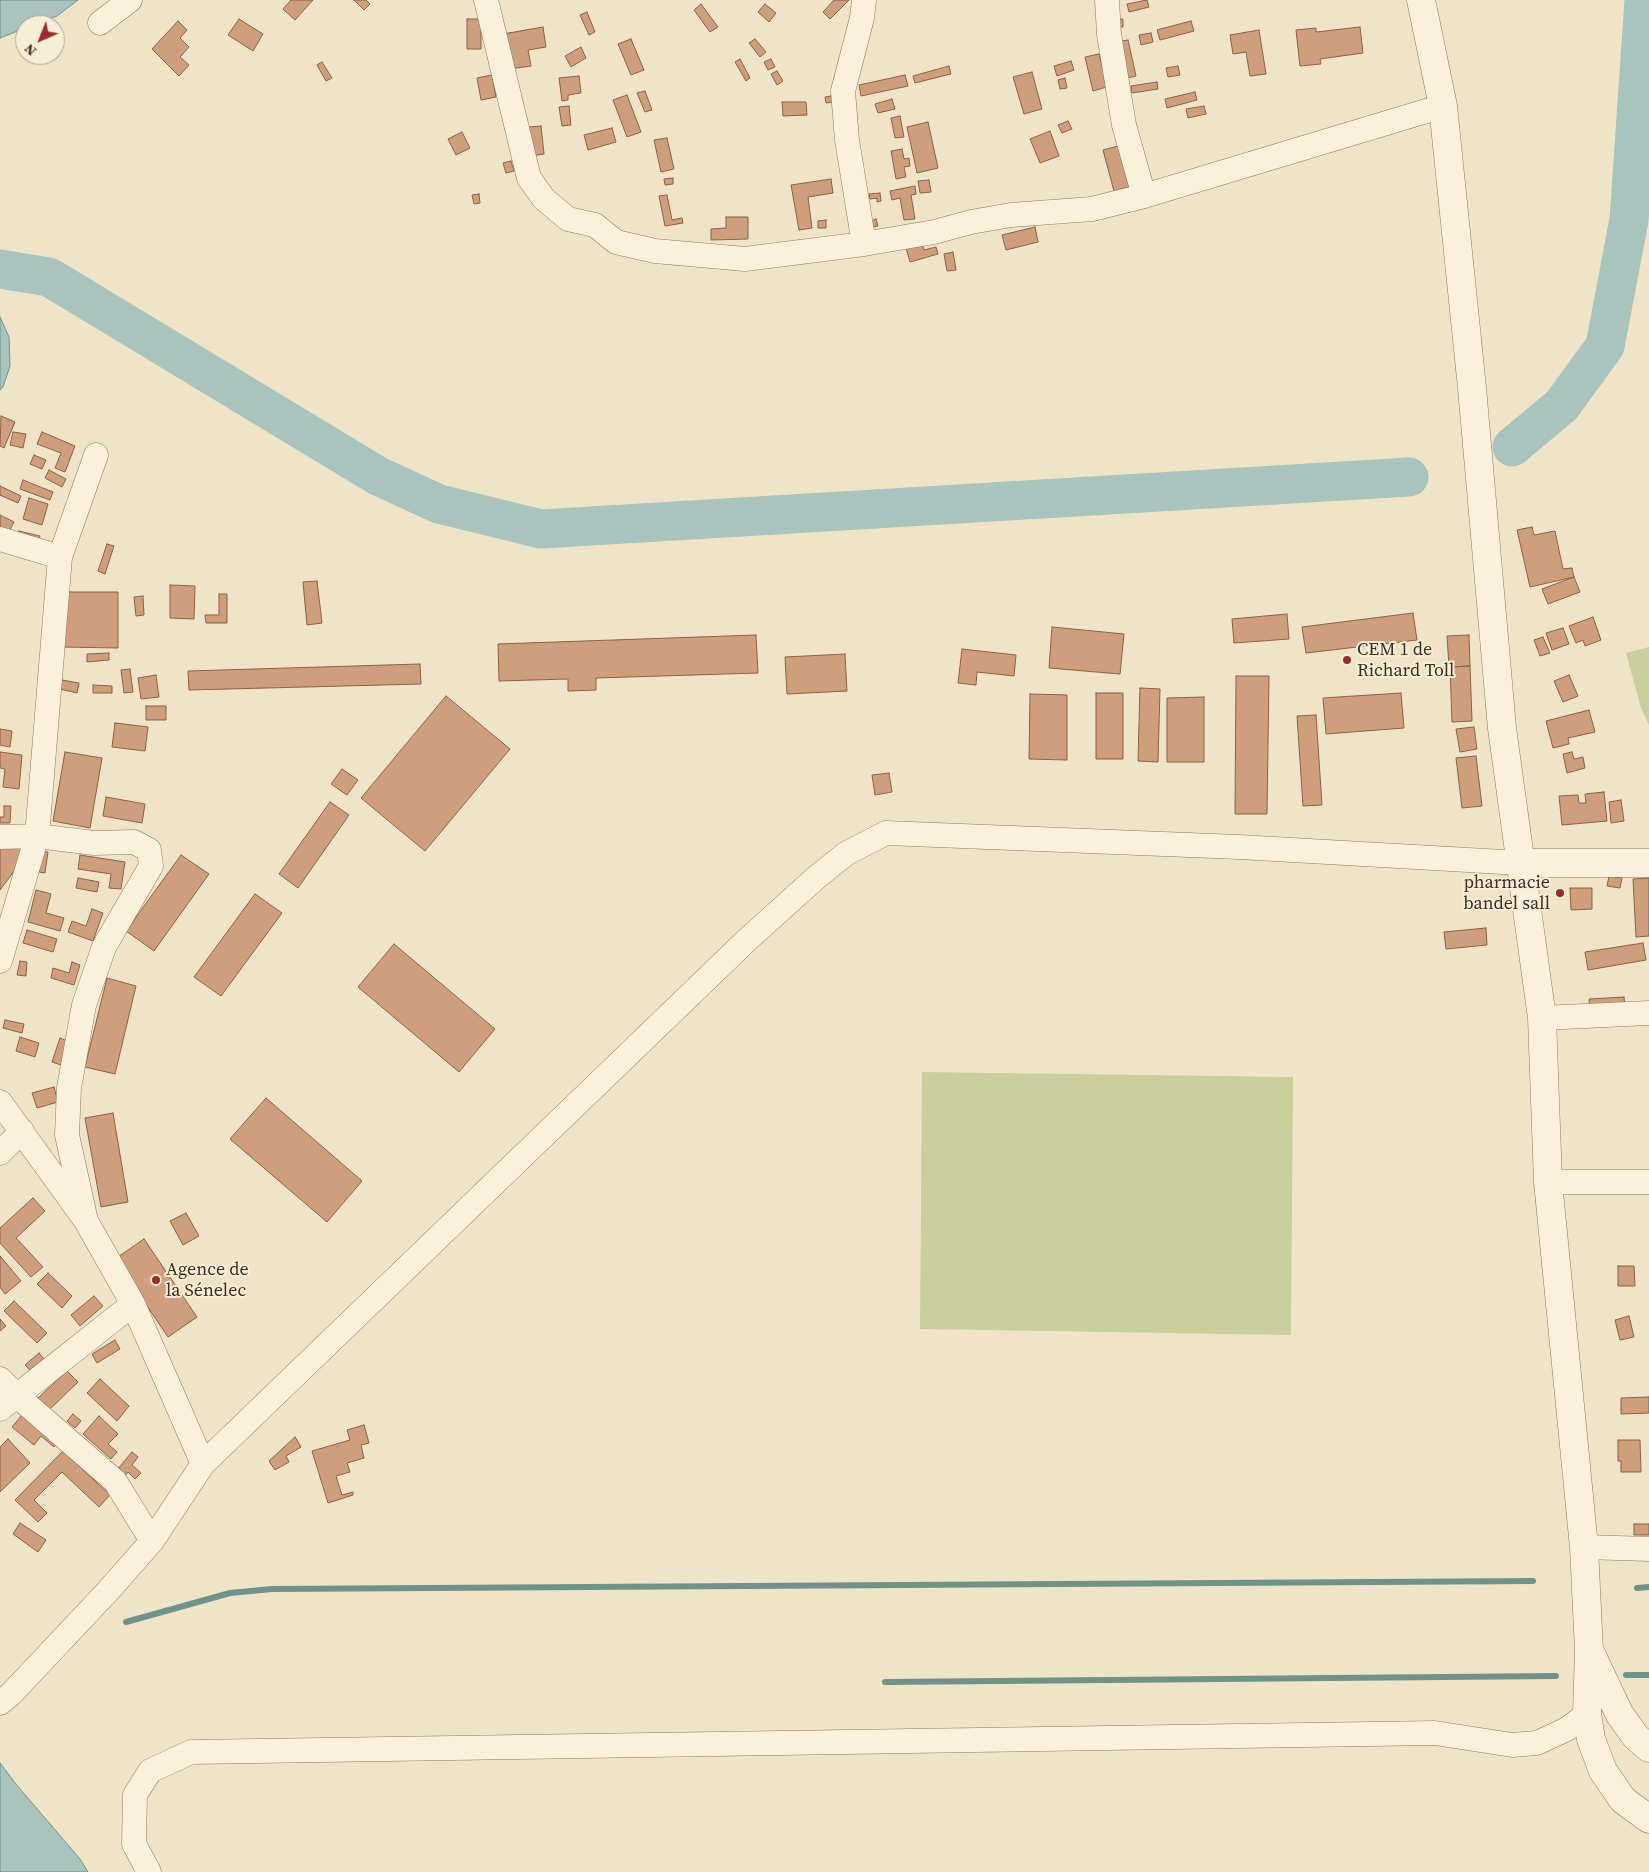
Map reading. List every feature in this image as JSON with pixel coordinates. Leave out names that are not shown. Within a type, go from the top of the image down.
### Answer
[{"type":"street","points":[[100,23],[130,0]]},
{"type":"street","points":[[486,0],[529,178],[544,200],[568,218],[596,225],[616,242],[655,251],[745,258],[864,244],[934,232],[972,222],[1011,215],[1092,209],[1144,196],[1443,106]]},
{"type":"street","points":[[864,0],[862,18],[843,91],[847,140],[864,244]]},
{"type":"street","points":[[1107,0],[1109,34],[1124,125],[1144,196]]},
{"type":"street","points":[[1421,0],[1443,106],[1472,388],[1502,728],[1542,1018],[1548,1182],[1584,1547],[1589,1651],[1587,1714],[1591,1739],[1603,1771],[1623,1800],[1649,1819]]},
{"type":"street","points":[[0,961],[37,836],[60,557],[96,455]]},
{"type":"street","points":[[0,539],[60,557]]},
{"type":"street","points":[[4,1692],[108,1591],[152,1541],[203,1464],[748,939],[818,876],[847,853],[886,833],[1229,847],[1521,863],[1649,863]]},
{"type":"street","points":[[0,837],[37,836],[94,843],[134,842],[149,850],[151,866],[104,947],[84,1005],[69,1088],[68,1135],[86,1221]]},
{"type":"street","points":[[1542,1018],[1649,1013]]},
{"type":"street","points":[[0,1102],[86,1221],[133,1304],[203,1464]]},
{"type":"street","points":[[0,1153],[22,1131]]},
{"type":"street","points":[[1548,1182],[1649,1182]]},
{"type":"street","points":[[133,1304],[5,1394],[115,1482],[152,1541]]},
{"type":"street","points":[[1584,1547],[1649,1549]]},
{"type":"street","points":[[1589,1651],[1620,1715],[1636,1737],[1649,1748]]},
{"type":"street","points":[[150,1872],[134,1844],[135,1795],[150,1771],[192,1752],[1435,1733],[1512,1745],[1536,1743],[1568,1729],[1587,1714]]},
{"type":"green space","points":[[1649,647],[1649,725],[1641,708],[1626,653]]},
{"type":"green space","points":[[922,1072],[1293,1077],[1291,1335],[920,1329]]},
{"type":"water","points":[[0,0],[78,0],[58,15],[15,15],[15,32],[0,38]]},
{"type":"water","points":[[0,317],[9,337],[10,366],[3,387],[0,390]]},
{"type":"water","points":[[0,1763],[80,1859],[88,1872],[0,1872]]},
{"type":"building","points":[[291,0],[313,0],[295,20],[283,9]]},
{"type":"building","points":[[354,0],[366,0],[370,4],[364,10]]},
{"type":"building","points":[[834,0],[849,0],[830,19],[823,12]]},
{"type":"building","points":[[1147,0],[1149,7],[1129,12],[1127,4]]},
{"type":"building","points":[[701,4],[718,27],[710,32],[694,10]]},
{"type":"building","points":[[765,4],[776,13],[769,22],[758,12]]},
{"type":"building","points":[[587,12],[595,32],[589,35],[580,15]]},
{"type":"building","points":[[239,19],[263,34],[253,51],[228,35]]},
{"type":"building","points":[[467,19],[481,19],[481,49],[467,49]]},
{"type":"building","points":[[1115,19],[1123,19],[1123,27],[1115,27]]},
{"type":"building","points":[[178,21],[187,30],[180,38],[189,47],[180,57],[189,65],[179,76],[152,49]]},
{"type":"building","points":[[1191,21],[1194,31],[1160,40],[1157,30]]},
{"type":"building","points":[[543,27],[546,47],[528,50],[531,66],[509,69],[503,34]]},
{"type":"building","points":[[1360,27],[1363,53],[1320,59],[1321,64],[1300,66],[1296,30],[1316,28],[1316,32]]},
{"type":"building","points":[[1259,30],[1266,74],[1250,76],[1246,52],[1233,54],[1230,35]]},
{"type":"building","points":[[1151,33],[1153,42],[1141,45],[1139,35]]},
{"type":"building","points":[[631,39],[644,70],[631,75],[618,44]]},
{"type":"building","points":[[755,39],[766,52],[760,57],[749,43]]},
{"type":"building","points":[[1128,40],[1136,76],[1123,79],[1116,42]]},
{"type":"building","points":[[581,47],[586,58],[571,67],[565,56]]},
{"type":"building","points":[[1099,54],[1107,87],[1093,91],[1085,57]]},
{"type":"building","points":[[740,59],[750,78],[746,81],[735,62]]},
{"type":"building","points":[[771,59],[775,67],[768,70],[764,62]]},
{"type":"building","points":[[1071,61],[1074,70],[1057,76],[1054,66]]},
{"type":"building","points":[[322,62],[332,78],[326,81],[317,65]]},
{"type":"building","points":[[949,66],[951,74],[915,83],[913,76]]},
{"type":"building","points":[[1178,66],[1180,75],[1168,77],[1166,68]]},
{"type":"building","points":[[777,71],[783,81],[777,85],[771,74]]},
{"type":"building","points":[[1032,72],[1042,109],[1024,114],[1013,77]]},
{"type":"building","points":[[492,75],[496,97],[481,100],[477,78]]},
{"type":"building","points":[[905,75],[908,86],[861,96],[859,85]]},
{"type":"building","points":[[579,76],[581,93],[568,95],[568,100],[562,101],[559,78]]},
{"type":"building","points":[[1065,78],[1067,88],[1060,89],[1058,80]]},
{"type":"building","points":[[1157,82],[1158,89],[1132,93],[1131,86]]},
{"type":"building","points":[[645,91],[652,110],[645,112],[637,93]]},
{"type":"building","points":[[1195,92],[1197,100],[1167,108],[1165,99]]},
{"type":"building","points":[[627,95],[641,132],[627,137],[613,100]]},
{"type":"building","points":[[831,96],[833,102],[826,103],[825,97]]},
{"type":"building","points":[[892,99],[895,109],[878,113],[875,104]]},
{"type":"building","points":[[782,102],[806,102],[807,115],[783,116]]},
{"type":"building","points":[[569,106],[571,125],[562,126],[559,107]]},
{"type":"building","points":[[1204,106],[1206,114],[1188,118],[1186,109]]},
{"type":"building","points":[[900,116],[904,137],[895,138],[891,118]]},
{"type":"building","points":[[1068,121],[1072,129],[1062,133],[1058,125]]},
{"type":"building","points":[[928,122],[938,168],[917,173],[907,127]]},
{"type":"building","points":[[541,126],[544,154],[531,156],[528,127]]},
{"type":"building","points":[[612,128],[616,142],[588,150],[584,135]]},
{"type":"building","points":[[1050,131],[1059,156],[1040,163],[1030,139]]},
{"type":"building","points":[[462,132],[470,148],[456,155],[448,139]]},
{"type":"building","points":[[667,138],[674,169],[661,172],[654,140]]},
{"type":"building","points":[[1118,146],[1129,187],[1114,191],[1103,150]]},
{"type":"building","points":[[902,149],[904,159],[909,158],[910,166],[904,167],[906,177],[896,179],[891,151]]},
{"type":"building","points":[[511,161],[514,171],[506,173],[503,163]]},
{"type":"building","points":[[673,178],[673,184],[665,185],[664,179]]},
{"type":"building","points":[[831,179],[833,193],[808,197],[812,228],[799,230],[791,185]]},
{"type":"building","points":[[929,180],[931,192],[920,193],[918,181]]},
{"type":"building","points":[[915,186],[916,194],[911,195],[915,219],[904,220],[900,198],[892,200],[890,191]]},
{"type":"building","points":[[880,193],[881,201],[877,202],[877,198],[870,199],[869,194]]},
{"type":"building","points":[[479,194],[480,203],[474,204],[472,195]]},
{"type":"building","points":[[667,195],[672,220],[682,218],[683,223],[665,226],[659,196]]},
{"type":"building","points":[[726,217],[748,217],[748,239],[711,240],[711,229],[726,228]]},
{"type":"building","points":[[876,219],[878,226],[872,227],[871,221]]},
{"type":"building","points":[[826,220],[826,228],[818,228],[818,221]]},
{"type":"building","points":[[1035,227],[1038,242],[1006,250],[1002,235]]},
{"type":"building","points":[[921,240],[924,250],[936,247],[938,254],[910,262],[905,244]]},
{"type":"building","points":[[953,252],[956,270],[947,271],[944,254]]},
{"type":"building","points":[[1,416],[15,422],[4,448],[0,446]]},
{"type":"building","points":[[13,432],[26,434],[23,448],[10,445]]},
{"type":"building","points":[[42,432],[75,446],[65,472],[55,468],[61,453],[37,444]]},
{"type":"building","points":[[34,455],[46,460],[42,469],[30,464]]},
{"type":"building","points":[[49,470],[66,479],[62,487],[45,478]]},
{"type":"building","points":[[23,480],[53,492],[50,500],[20,489]]},
{"type":"building","points":[[0,486],[21,496],[18,503],[0,495]]},
{"type":"building","points":[[29,498],[48,504],[42,525],[23,519]]},
{"type":"building","points":[[0,515],[14,522],[7,536],[0,532]]},
{"type":"building","points":[[1532,527],[1534,535],[1555,531],[1563,569],[1572,568],[1574,577],[1530,587],[1517,530]]},
{"type":"building","points":[[19,531],[40,536],[38,544],[17,538]]},
{"type":"building","points":[[107,544],[114,546],[105,574],[98,571]]},
{"type":"building","points":[[1574,577],[1580,592],[1548,604],[1542,589]]},
{"type":"building","points":[[317,581],[322,623],[307,625],[303,582]]},
{"type":"building","points":[[170,585],[195,586],[194,619],[170,618]]},
{"type":"building","points":[[62,592],[118,592],[118,648],[62,647]]},
{"type":"building","points":[[219,594],[227,594],[227,623],[206,623],[205,615],[219,615]]},
{"type":"building","points":[[143,596],[144,615],[136,616],[134,597]]},
{"type":"building","points":[[1413,613],[1417,640],[1306,653],[1302,627]]},
{"type":"building","points":[[1287,614],[1289,639],[1234,643],[1232,619]]},
{"type":"building","points":[[1593,617],[1601,640],[1585,646],[1583,640],[1576,643],[1569,626]]},
{"type":"building","points":[[1052,627],[1124,634],[1120,674],[1049,668]]},
{"type":"building","points":[[1563,628],[1569,644],[1552,650],[1546,633]]},
{"type":"building","points":[[756,635],[758,673],[596,678],[596,690],[568,691],[568,679],[499,681],[498,644]]},
{"type":"building","points":[[1469,635],[1470,666],[1449,667],[1447,636]]},
{"type":"building","points":[[1543,637],[1550,653],[1540,656],[1534,640]]},
{"type":"building","points":[[962,649],[1016,655],[1014,676],[977,672],[976,685],[958,683]]},
{"type":"building","points":[[109,653],[109,660],[87,662],[87,654]]},
{"type":"building","points":[[845,654],[847,691],[787,694],[785,657]]},
{"type":"building","points":[[420,664],[421,684],[189,690],[188,671]]},
{"type":"building","points":[[1470,666],[1472,721],[1452,722],[1450,667]]},
{"type":"building","points":[[130,669],[133,692],[124,693],[121,670]]},
{"type":"building","points":[[156,675],[159,697],[141,699],[138,678]]},
{"type":"building","points":[[1569,675],[1578,696],[1563,702],[1554,681]]},
{"type":"building","points":[[1236,676],[1269,676],[1267,814],[1235,814]]},
{"type":"building","points":[[62,680],[79,683],[77,693],[60,689]]},
{"type":"building","points":[[93,685],[112,686],[112,693],[93,693]]},
{"type":"building","points":[[1140,688],[1160,689],[1158,762],[1138,761]]},
{"type":"building","points":[[1096,693],[1123,693],[1123,759],[1096,759]]},
{"type":"building","points":[[1401,693],[1404,728],[1326,734],[1323,698]]},
{"type":"building","points":[[1030,694],[1067,695],[1067,760],[1029,759]]},
{"type":"building","points":[[446,696],[510,749],[425,851],[361,798]]},
{"type":"building","points":[[1204,697],[1204,762],[1167,762],[1167,698]]},
{"type":"building","points":[[146,706],[166,706],[166,720],[146,720]]},
{"type":"building","points":[[1589,710],[1595,732],[1568,738],[1569,744],[1553,748],[1546,721]]},
{"type":"building","points":[[1316,715],[1322,805],[1303,806],[1297,716]]},
{"type":"building","points":[[115,723],[148,727],[145,751],[112,747]]},
{"type":"building","points":[[1474,727],[1477,749],[1460,752],[1456,729]]},
{"type":"building","points":[[0,729],[12,731],[10,747],[0,745]]},
{"type":"building","points":[[0,752],[22,755],[19,789],[3,787],[5,769],[0,768]]},
{"type":"building","points":[[65,752],[102,758],[90,828],[53,821]]},
{"type":"building","points":[[1572,752],[1574,759],[1583,757],[1585,768],[1567,773],[1563,754]]},
{"type":"building","points":[[1476,756],[1482,806],[1462,808],[1456,758]]},
{"type":"building","points":[[342,769],[358,780],[347,795],[331,784]]},
{"type":"building","points":[[889,773],[892,792],[875,795],[872,775]]},
{"type":"building","points":[[1604,792],[1607,821],[1562,825],[1559,796],[1578,795],[1579,803],[1586,803],[1585,794]]},
{"type":"building","points":[[106,797],[145,804],[142,823],[103,816]]},
{"type":"building","points":[[1621,800],[1624,821],[1611,823],[1609,802]]},
{"type":"building","points":[[330,802],[349,815],[298,888],[279,874]]},
{"type":"building","points":[[4,806],[11,806],[10,823],[0,823],[0,817],[4,817]]},
{"type":"building","points":[[0,841],[22,846],[15,870],[0,890]]},
{"type":"building","points":[[41,851],[48,852],[45,873],[39,872]]},
{"type":"building","points":[[80,855],[125,862],[121,889],[109,888],[111,874],[78,869]]},
{"type":"building","points":[[181,855],[209,874],[154,951],[126,931]]},
{"type":"building","points":[[1609,876],[1622,878],[1620,888],[1607,886]]},
{"type":"building","points":[[78,878],[99,882],[97,892],[76,888]]},
{"type":"building","points":[[1649,878],[1649,936],[1636,937],[1633,879]]},
{"type":"building","points":[[1570,888],[1592,888],[1592,909],[1571,910]]},
{"type":"building","points":[[36,890],[51,894],[46,913],[64,918],[60,931],[28,922]]},
{"type":"building","points":[[255,894],[282,913],[221,996],[194,977]]},
{"type":"building","points":[[92,909],[103,913],[93,941],[68,932],[72,921],[86,926]]},
{"type":"building","points":[[1486,928],[1487,945],[1446,949],[1444,932]]},
{"type":"building","points":[[27,930],[57,939],[53,952],[23,943]]},
{"type":"building","points":[[1643,943],[1646,960],[1588,970],[1585,952]]},
{"type":"building","points":[[394,944],[495,1029],[459,1072],[358,987]]},
{"type":"building","points":[[20,961],[27,962],[26,976],[17,975]]},
{"type":"building","points":[[72,962],[80,965],[74,985],[51,978],[53,968],[69,973]]},
{"type":"building","points":[[107,978],[136,986],[115,1074],[85,1067]]},
{"type":"building","points":[[1624,997],[1625,1010],[1590,1012],[1589,999]]},
{"type":"building","points":[[5,1020],[24,1024],[22,1033],[3,1028]]},
{"type":"building","points":[[20,1037],[39,1043],[35,1057],[16,1051]]},
{"type":"building","points":[[60,1038],[70,1042],[61,1065],[52,1062]]},
{"type":"building","points":[[54,1087],[58,1102],[37,1108],[32,1093]]},
{"type":"building","points":[[266,1098],[362,1181],[327,1222],[230,1139]]},
{"type":"building","points":[[113,1113],[128,1202],[101,1207],[85,1118]]},
{"type":"building","points":[[33,1198],[45,1211],[16,1238],[43,1267],[31,1277],[0,1243],[0,1228]]},
{"type":"building","points":[[186,1213],[199,1236],[183,1245],[170,1221]]},
{"type":"building","points":[[144,1239],[197,1317],[168,1337],[115,1259]]},
{"type":"building","points":[[0,1256],[21,1281],[5,1294],[0,1287]]},
{"type":"building","points":[[1618,1266],[1634,1266],[1635,1286],[1618,1286]]},
{"type":"building","points":[[48,1273],[72,1296],[62,1308],[37,1284]]},
{"type":"building","points":[[94,1296],[103,1306],[80,1326],[71,1315]]},
{"type":"building","points":[[14,1301],[47,1333],[37,1343],[4,1311]]},
{"type":"building","points":[[1629,1316],[1634,1337],[1620,1340],[1615,1320]]},
{"type":"building","points":[[0,1319],[6,1326],[0,1331]]},
{"type":"building","points":[[115,1340],[120,1349],[97,1363],[92,1354]]},
{"type":"building","points":[[39,1353],[44,1359],[30,1370],[25,1365]]},
{"type":"building","points":[[67,1371],[78,1382],[49,1410],[38,1398]]},
{"type":"building","points":[[100,1379],[129,1406],[117,1421],[87,1393]]},
{"type":"building","points":[[1649,1397],[1649,1413],[1621,1414],[1621,1398]]},
{"type":"building","points":[[73,1414],[81,1421],[75,1428],[67,1421]]},
{"type":"building","points":[[22,1415],[58,1443],[54,1447],[41,1436],[34,1445],[12,1427]]},
{"type":"building","points":[[99,1416],[118,1434],[108,1444],[117,1452],[111,1459],[83,1434]]},
{"type":"building","points":[[364,1425],[369,1443],[361,1445],[364,1458],[347,1463],[350,1472],[336,1476],[342,1495],[353,1492],[353,1495],[328,1503],[312,1451],[350,1440],[347,1430]]},
{"type":"building","points":[[295,1437],[301,1447],[286,1456],[289,1462],[275,1470],[269,1461]]},
{"type":"building","points":[[8,1439],[30,1463],[0,1492],[0,1447]]},
{"type":"building","points":[[1618,1440],[1640,1440],[1641,1472],[1621,1472],[1621,1461],[1618,1461]]},
{"type":"building","points":[[63,1451],[110,1495],[99,1507],[62,1472],[34,1500],[47,1513],[38,1522],[15,1500]]},
{"type":"building","points":[[132,1452],[138,1457],[132,1465],[141,1473],[135,1479],[128,1472],[124,1477],[116,1471]]},
{"type":"building","points":[[20,1523],[46,1540],[38,1552],[13,1534]]},
{"type":"building","points":[[1634,1524],[1649,1524],[1649,1535],[1634,1535]]},
{"type":"waterway","points":[[1512,447],[1562,405],[1605,346],[1629,220],[1644,0]]},
{"type":"waterway","points":[[1629,220],[1649,183]]},
{"type":"waterway","points":[[0,269],[49,277],[378,476],[439,504],[541,529],[1409,477]]},
{"type":"waterway","points":[[126,1622],[230,1593],[272,1589],[1533,1581]]},
{"type":"waterway","points":[[1637,1588],[1649,1587]]},
{"type":"waterway","points":[[1626,1675],[1649,1675]]},
{"type":"waterway","points":[[885,1682],[1556,1676]]},
{"type":"place","name":"CEM 1 de Richard Toll","points":[[1347,660]]},
{"type":"place","name":"pharmacie bandel sall","points":[[1560,893]]},
{"type":"place","name":"Agence de la Sénelec","points":[[156,1280]]}]
